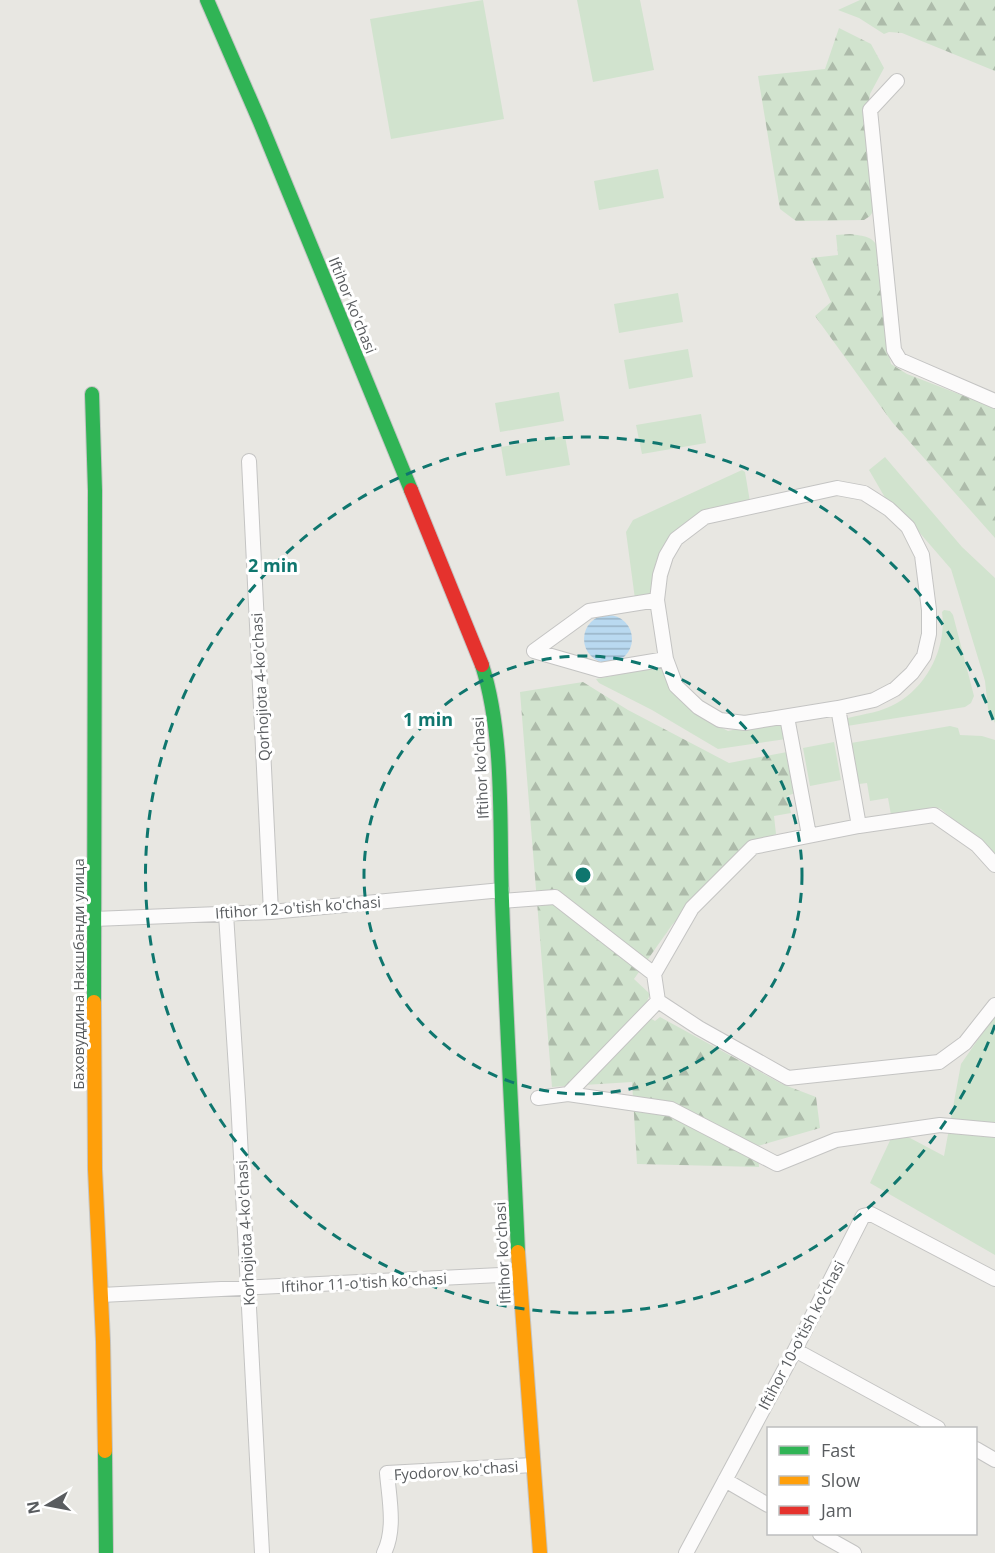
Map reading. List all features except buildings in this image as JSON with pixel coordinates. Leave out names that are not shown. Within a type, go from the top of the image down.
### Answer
[{"type":"main road","name":"Iftihor ko'chasi","points":[[207,0],[260,122],[475,646],[489,687],[497,737],[519,1274],[538,1553]]},
{"type":"main road","name":"Баховуддина Накшбанди улица","points":[[92,394],[95,491],[95,1169],[101,1295],[106,1553]]},
{"type":"street","points":[[897,81],[870,110],[894,350],[900,360],[995,401]]},
{"type":"street","name":"Qorhojiota 4-ko'chasi","points":[[249,461],[271,912]]},
{"type":"street","points":[[837,488],[864,493],[889,509],[908,526],[921,555],[929,610],[929,634],[924,656],[912,673],[896,689],[874,700],[787,717],[745,723],[720,720],[698,707],[676,686],[666,659],[657,600],[660,575],[666,556],[676,539],[705,517],[837,488]]},
{"type":"street","points":[[657,600],[589,611],[534,651],[600,670],[666,659]]},
{"type":"street","points":[[838,708],[859,826]]},
{"type":"street","points":[[787,717],[809,835]]},
{"type":"street","points":[[995,865],[977,845],[934,815],[859,826],[753,847],[692,908],[654,974],[658,1001],[699,1029],[788,1078],[939,1062],[966,1043],[995,1005]]},
{"type":"street","name":"Iftihor 12-o'tish ko'chasi","points":[[94,919],[271,912],[502,895],[555,897],[654,974]]},
{"type":"street","name":"Korhojiota 4-ko'chasi","points":[[225,914],[238,1100],[262,1553]]},
{"type":"street","points":[[568,1094],[658,1001]]},
{"type":"street","points":[[538,1098],[568,1094],[670,1109],[777,1164],[836,1140],[940,1125],[995,1130]]},
{"type":"street","name":"Iftihor 10-o'tish ko'chasi","points":[[686,1553],[795,1350],[863,1216],[871,1214],[995,1279]]},
{"type":"street","name":"Iftihor 11-o'tish ko'chasi","points":[[101,1295],[519,1274]]},
{"type":"street","points":[[795,1350],[936,1427]]},
{"type":"street","points":[[977,1450],[995,1460]]},
{"type":"street","name":"Fyodorov ko'chasi","points":[[384,1553],[388,1545],[390,1523],[387,1473],[533,1465]]},
{"type":"street","points":[[725,1480],[767,1504]]},
{"type":"street","points":[[823,1535],[854,1553]]},
{"type":"green space","points":[[483,0],[504,119],[391,139],[370,19]]},
{"type":"green space","points":[[577,0],[640,0],[654,70],[593,82]]},
{"type":"green space","points":[[860,0],[995,0],[995,71],[902,33],[884,34],[859,18],[838,10]]},
{"type":"green space","points":[[839,28],[871,44],[884,68],[870,94],[867,117],[874,210],[864,220],[796,221],[780,209],[758,76],[825,69]]},
{"type":"green space","points":[[658,169],[664,198],[599,210],[594,181]]},
{"type":"green space","points":[[850,234],[871,239],[879,250],[887,347],[891,364],[907,374],[995,408],[995,538],[892,422],[815,316],[831,302],[811,258],[838,255],[836,235]]},
{"type":"green space","points":[[678,293],[683,322],[619,333],[614,304]]},
{"type":"green space","points":[[688,349],[693,377],[629,389],[624,360]]},
{"type":"green space","points":[[559,392],[564,421],[500,432],[495,403]]},
{"type":"green space","points":[[701,414],[706,443],[642,454],[636,425]]},
{"type":"green space","points":[[565,436],[570,465],[506,476],[501,447]]},
{"type":"green space","points":[[885,457],[962,547],[995,578],[995,723],[988,709],[985,681],[951,569],[906,517],[887,501],[869,470]]},
{"type":"green space","points":[[742,470],[745,472],[750,502],[688,530],[666,545],[660,552],[656,563],[652,598],[635,599],[626,532],[633,520]]},
{"type":"green space","points":[[944,610],[950,611],[953,615],[974,696],[971,703],[965,707],[847,726],[848,718],[891,706],[908,696],[917,687],[926,676],[938,652]]},
{"type":"green space","points":[[664,666],[675,693],[693,712],[728,731],[775,721],[782,723],[786,739],[718,749],[652,710],[599,683],[596,679]]},
{"type":"green space","points":[[583,682],[628,710],[729,763],[787,752],[795,793],[787,796],[791,813],[774,816],[776,834],[748,844],[672,925],[634,979],[650,994],[642,1013],[655,1021],[660,1017],[782,1084],[816,1097],[820,1128],[758,1146],[759,1167],[637,1164],[632,1082],[552,1087],[520,692]]},
{"type":"green space","points":[[950,726],[958,728],[960,735],[982,736],[995,740],[995,856],[941,809],[934,807],[891,815],[888,798],[870,801],[867,783],[859,784],[851,743]]},
{"type":"green space","points":[[834,742],[841,780],[810,786],[803,748]]},
{"type":"green space","points":[[995,1015],[995,1255],[870,1183],[895,1130],[944,1156],[961,1064]]},
{"type":"water","points":[[603,615],[613,615],[625,622],[632,634],[632,644],[625,656],[613,663],[603,663],[588,652],[584,644],[584,634],[595,619]]},
{"type":"traffic: fast","points":[[207,0],[260,122],[411,490]]},
{"type":"traffic: fast","points":[[92,394],[95,491],[94,1002]]},
{"type":"traffic: fast","points":[[482,665],[498,751],[501,872],[518,1252]]},
{"type":"traffic: fast","points":[[105,1451],[106,1553]]},
{"type":"traffic: slow","points":[[94,1002],[95,1169],[103,1341],[105,1451]]},
{"type":"traffic: slow","points":[[518,1252],[540,1553]]},
{"type":"traffic: jam","points":[[411,490],[482,665]]}]
